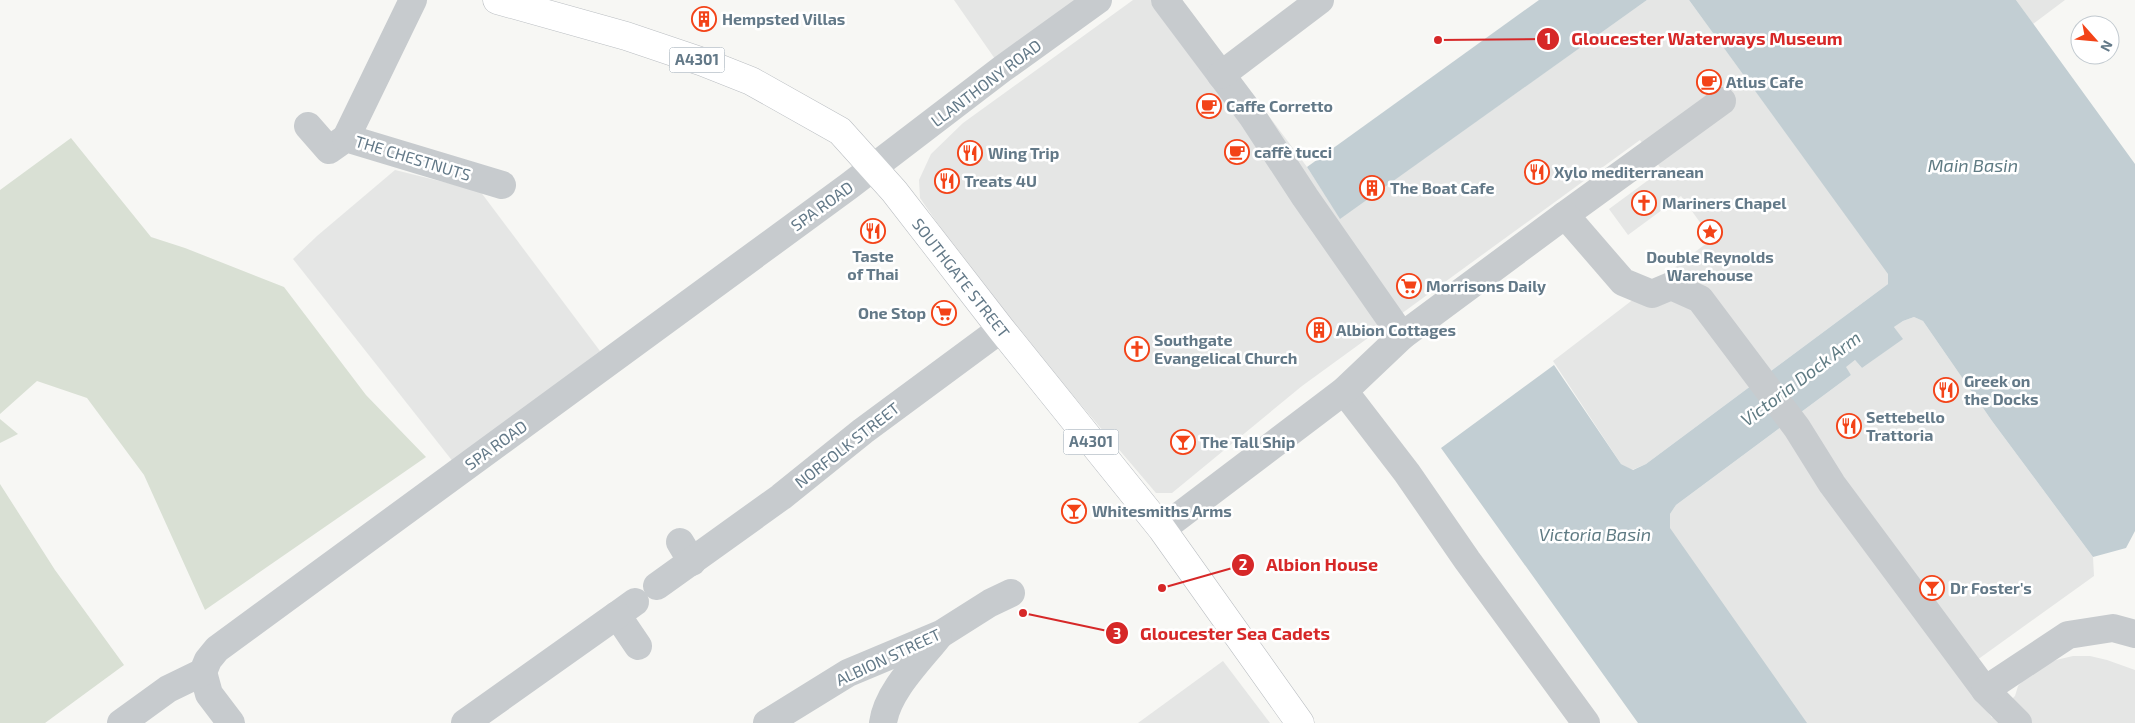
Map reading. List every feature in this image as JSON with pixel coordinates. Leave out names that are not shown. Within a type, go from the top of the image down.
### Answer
[{"type":"main road","name":"SOUTHGATE STREET","points":[[497,0],[626,36],[751,80],[840,131],[874,167],[1162,529],[1300,723]]},
{"type":"street","points":[[346,138],[412,0]]},
{"type":"street","name":"LLANTHONY ROAD","points":[[874,167],[923,132],[1002,69],[1098,0]]},
{"type":"street","points":[[1165,0],[1252,116],[1305,197],[1402,336]]},
{"type":"street","points":[[1221,75],[1320,0]]},
{"type":"street","points":[[1162,529],[1344,391],[1402,336],[1722,101]]},
{"type":"street","name":"THE CHESTNUTS","points":[[308,126],[329,150],[346,138],[502,185]]},
{"type":"street","name":"SPA ROAD","points":[[203,672],[208,660],[218,649],[874,167]]},
{"type":"street","points":[[1565,216],[1623,282],[1652,294],[1671,286],[1700,299],[1793,424],[1832,484],[1985,690],[2018,723]]},
{"type":"street","name":"NORFOLK STREET","points":[[657,586],[686,552],[805,478],[863,430],[1001,329]]},
{"type":"street","points":[[1344,391],[1407,473],[1467,560],[1586,723]]},
{"type":"street","name":"ALBION STREET","points":[[767,723],[848,672],[940,634],[1010,593]]},
{"type":"street","points":[[464,723],[626,609],[638,646]]},
{"type":"street","points":[[1985,690],[2068,635],[2112,628],[2135,634]]},
{"type":"street","points":[[883,723],[884,714],[893,696],[940,634]]},
{"type":"street","points":[[122,723],[168,689],[203,672],[209,694],[231,723]]},
{"type":"shaded area","points":[[954,0],[1091,0],[1002,69]]},
{"type":"shaded area","points":[[1133,0],[1182,0],[1307,167],[1340,218],[1647,0],[1689,0],[1889,274],[1888,284],[1646,464],[1632,470],[1621,464],[1553,361],[1712,239],[1681,196],[1628,235],[1609,209],[1662,170],[1640,140],[1302,386],[1172,493],[1156,493],[985,292],[920,198],[919,180],[931,154],[963,123]]},
{"type":"shaded area","points":[[2016,0],[2065,0],[2033,24]]},
{"type":"shaded area","points":[[71,138],[151,237],[185,248],[284,287],[366,395],[426,457],[205,610],[144,475],[87,398],[37,381],[0,414],[0,190]]},
{"type":"shaded area","points":[[395,170],[480,191],[600,351],[454,463],[293,259],[317,236]]},
{"type":"shaded area","points":[[1914,317],[1923,321],[1992,421],[2093,557],[2094,576],[1959,673],[1992,718],[2015,696],[2018,686],[2026,677],[2040,667],[2056,660],[2073,656],[2090,656],[2107,660],[2135,670],[2135,723],[1804,723],[1669,528],[1670,514],[1676,505],[1851,375],[1845,367],[1855,360],[1862,368],[1902,339],[1894,327]]},
{"type":"shaded area","points":[[0,419],[18,434],[0,443]]},
{"type":"shaded area","points":[[0,484],[55,570],[124,665],[45,723],[0,723]]},
{"type":"shaded area","points":[[1223,661],[1270,723],[1138,723]]},
{"type":"water","points":[[1539,0],[1647,0],[1340,219],[1307,167]]},
{"type":"water","name":"Main Basin","points":[[1689,0],[2016,0],[2135,164],[2135,531],[2126,548],[2093,557],[1992,421],[1923,321],[1914,317],[1894,327],[1903,339],[1862,368],[1855,360],[1846,367],[1851,375],[1676,505],[1670,514],[1670,528],[1807,723],[1638,723],[1441,448],[1554,365],[1621,464],[1633,470],[1646,464],[1888,284],[1888,274]]},
{"type":"place","name":"Hempsted Villas","points":[[704,19]]},
{"type":"place","name":"Gloucester Waterways Museum","points":[[1438,40]]},
{"type":"place","name":"Atlus Cafe","points":[[1709,82]]},
{"type":"place","name":"Caffe Corretto","points":[[1209,106]]},
{"type":"place","name":"caffè tucci","points":[[1237,152]]},
{"type":"place","name":"Wing Trip","points":[[970,153]]},
{"type":"place","name":"Xylo mediterranean","points":[[1537,172]]},
{"type":"place","name":"Treats 4U","points":[[947,181]]},
{"type":"place","name":"The Boat Cafe","points":[[1372,188]]},
{"type":"place","name":"Mariners Chapel","points":[[1644,203]]},
{"type":"place","name":"Taste of Thai","points":[[873,231]]},
{"type":"place","name":"Double Reynolds Warehouse","points":[[1710,232]]},
{"type":"place","name":"Morrisons Daily","points":[[1409,286]]},
{"type":"place","name":"One Stop","points":[[944,313]]},
{"type":"place","name":"Albion Cottages","points":[[1319,330]]},
{"type":"place","name":"Southgate Evangelical Church","points":[[1137,349]]},
{"type":"place","name":"Greek on the Docks","points":[[1946,390]]},
{"type":"place","name":"Settebello Trattoria","points":[[1849,426]]},
{"type":"place","name":"The Tall Ship","points":[[1183,442]]},
{"type":"place","name":"Whitesmiths Arms","points":[[1074,511]]},
{"type":"place","name":"Albion House","points":[[1162,588]]},
{"type":"place","name":"Dr Foster's","points":[[1932,588]]},
{"type":"place","name":"Gloucester Sea Cadets","points":[[1023,613]]},
{"type":"water label","name":"Victoria Dock Arm","points":[[1801,379]]},
{"type":"water label","name":"Victoria Basin","points":[[1595,535]]}]
